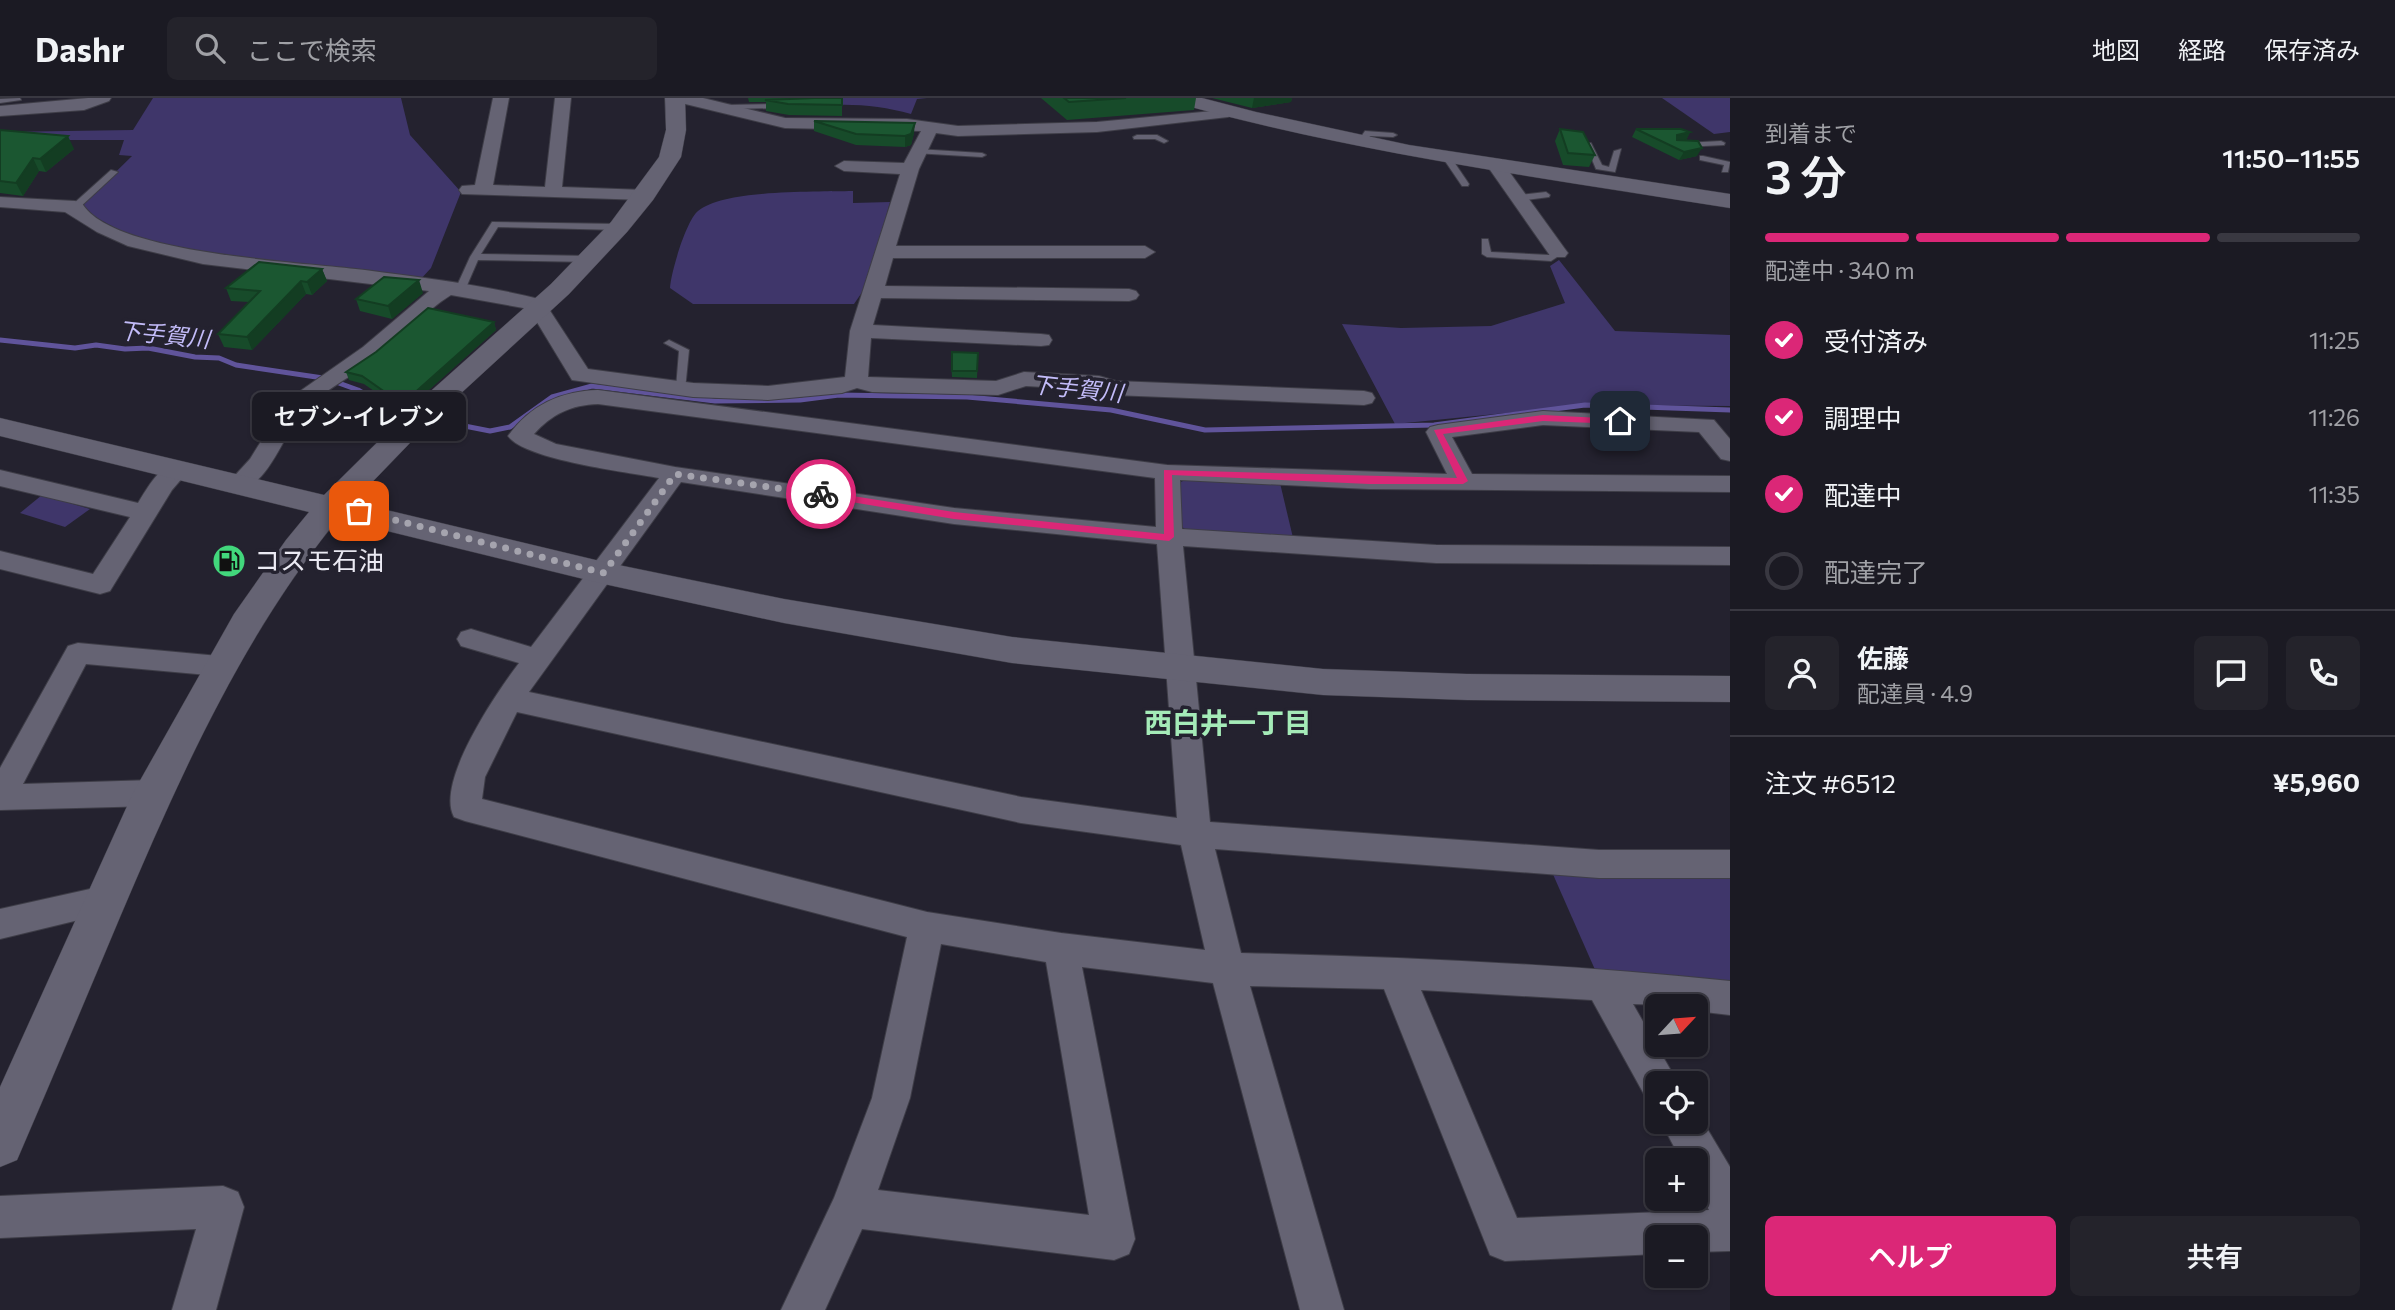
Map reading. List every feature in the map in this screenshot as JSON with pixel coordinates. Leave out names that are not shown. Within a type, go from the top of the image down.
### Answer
[{"type":"street","points":[[0,111],[84,105],[103,98]]},
{"type":"street","points":[[501,98],[475,191],[645,195]]},
{"type":"street","points":[[554,192],[563,98]]},
{"type":"street","points":[[0,1143],[153,793],[219,666],[296,547],[332,505],[418,418],[538,309],[619,227],[659,176],[674,144],[677,98],[785,123],[907,124],[958,131],[1136,134],[1228,112]]},
{"type":"street","points":[[1180,98],[1228,112],[1447,158],[1497,167],[1613,176],[1729,200]]},
{"type":"street","points":[[856,381],[861,331],[913,160],[923,139],[932,129]]},
{"type":"street","points":[[844,166],[913,160]]},
{"type":"street","points":[[1497,167],[1558,253]]},
{"type":"street","points":[[0,202],[75,207],[74,211],[87,220],[120,236],[192,256],[391,279],[536,304],[580,375],[681,388],[768,393],[842,386],[856,381],[872,385],[998,388],[1024,379],[1099,383],[1113,388],[1364,398]]},
{"type":"street","points":[[886,252],[1145,252]]},
{"type":"street","points":[[1032,252],[1041,293]]},
{"type":"street","points":[[240,483],[259,463],[295,406],[371,352],[429,300],[454,289]]},
{"type":"street","points":[[874,292],[1129,295]]},
{"type":"street","points":[[861,331],[1041,340]]},
{"type":"street","points":[[1730,484],[1369,481],[1167,472],[598,397],[561,401],[527,427],[520,436],[549,450],[675,474],[954,516],[1169,537],[1436,554],[1730,556]]},
{"type":"street","points":[[1463,481],[1438,432],[1543,418],[1706,425],[1730,454]]},
{"type":"street","points":[[0,427],[332,505],[604,573],[784,611],[1012,650],[1324,682],[1467,687],[1730,689]]},
{"type":"street","points":[[3,564],[100,585],[162,485],[178,469]]},
{"type":"street","points":[[1167,472],[1169,537],[1195,834],[1227,969],[1322,1310]]},
{"type":"street","points":[[675,474],[508,699],[469,777],[465,808],[927,928],[1061,949],[1227,969],[1396,973],[1602,984],[1730,998]]},
{"type":"street","points":[[0,478],[144,512]]},
{"type":"street","points":[[471,639],[539,659]]},
{"type":"street","points":[[153,793],[0,797],[78,653],[219,666]]},
{"type":"street","points":[[508,699],[1021,810],[1195,834],[1599,864],[1730,864]]},
{"type":"street","points":[[0,924],[108,900]]},
{"type":"street","points":[[803,1310],[851,1208],[891,1098],[927,928]]},
{"type":"street","points":[[851,1208],[1114,1239],[1061,949]]},
{"type":"street","points":[[1396,973],[1505,1240],[1730,1230]]},
{"type":"street","points":[[1602,984],[1652,1071]]},
{"type":"street","points":[[1688,1134],[1730,1206]]},
{"type":"street","points":[[0,1217],[223,1207],[194,1310]]},
{"type":"lane","points":[[0,101],[17,100]]},
{"type":"lane","points":[[724,107],[799,105]]},
{"type":"lane","points":[[1362,141],[1368,133],[1393,135]]},
{"type":"lane","points":[[1136,134],[1157,137],[1164,141]]},
{"type":"lane","points":[[1678,146],[1719,142],[1730,149]]},
{"type":"lane","points":[[1588,145],[1599,167],[1613,176],[1618,151]]},
{"type":"lane","points":[[913,160],[982,155]]},
{"type":"lane","points":[[1447,158],[1465,184]]},
{"type":"lane","points":[[1703,158],[1728,166]]},
{"type":"lane","points":[[75,207],[114,172]]},
{"type":"lane","points":[[1519,198],[1546,195]]},
{"type":"lane","points":[[454,289],[495,224],[619,227]]},
{"type":"lane","points":[[1485,241],[1487,254],[1551,258],[1558,253]]},
{"type":"lane","points":[[475,257],[590,258]]},
{"type":"lane","points":[[669,342],[684,350],[681,388]]},
{"type":"shaded area","points":[[153,98],[401,98],[410,135],[461,192],[431,268],[419,281],[178,249],[126,234],[79,208],[132,156],[119,155],[124,140],[0,140],[0,132],[133,130]]},
{"type":"shaded area","points":[[815,98],[927,98],[917,99],[911,114],[864,106],[817,106]]},
{"type":"shaded area","points":[[1662,98],[1730,98],[1730,132],[1714,134]]},
{"type":"shaded area","points":[[853,191],[853,203],[890,202],[867,285],[854,304],[693,304],[670,288],[676,259],[689,225],[698,211],[711,204],[749,195]]},
{"type":"shaded area","points":[[1559,260],[1615,331],[1730,335],[1730,406],[1585,405],[1395,424],[1342,324],[1401,328],[1491,326],[1565,303],[1550,266]]},
{"type":"shaded area","points":[[1189,478],[1280,483],[1294,542],[1194,535],[1182,527],[1179,483]]},
{"type":"shaded area","points":[[42,495],[90,509],[65,527],[20,513]]},
{"type":"shaded area","points":[[1548,863],[1730,866],[1730,993],[1596,972]]},
{"type":"building","points":[[842,98],[842,105],[788,104],[765,100]]},
{"type":"building","points":[[1064,98],[1126,98],[1069,102]]},
{"type":"building","points":[[814,121],[915,123],[911,134],[905,136],[856,134]]},
{"type":"building","points":[[1560,129],[1583,132],[1595,155],[1568,153]]},
{"type":"building","points":[[1636,129],[1681,129],[1690,132],[1677,135],[1677,140],[1698,141],[1702,148],[1684,152]]},
{"type":"building","points":[[0,130],[68,136],[40,159],[33,158],[16,183],[0,181]]},
{"type":"building","points":[[259,262],[322,269],[307,282],[301,281],[247,337],[218,334],[260,291],[226,288]]},
{"type":"building","points":[[384,277],[419,280],[388,306],[356,299]]},
{"type":"building","points":[[428,308],[494,322],[402,404],[362,376],[346,372],[376,352]]},
{"type":"building","points":[[952,352],[978,353],[977,371],[952,371]]},
{"type":"waterway","name":"下手賀川","points":[[0,340],[75,348],[96,345],[125,349],[148,348],[195,357],[219,358],[236,365],[323,378]]},
{"type":"waterway","name":"下手賀川","points":[[336,382],[358,390],[401,416]]},
{"type":"waterway","name":"下手賀川","points":[[429,419],[490,431],[510,427],[552,397],[592,386],[715,401],[800,400],[839,395],[967,397],[1111,410],[1205,430],[1434,425],[1585,405],[1730,410]]},
{"type":"way so far","points":[[359,511],[604,573],[675,474],[821,494]]},
{"type":"place","name":"セブン-イレブン","points":[[359,511]]},
{"type":"place","name":"コスモ石油","points":[[229,561]]},
{"type":"district","name":"西白井一丁目","points":[[1228,723]]},
{"type":"route","points":[[821,494],[954,516],[1169,537],[1167,472],[1369,481],[1463,481],[1438,432],[1543,418],[1620,421]]}]
